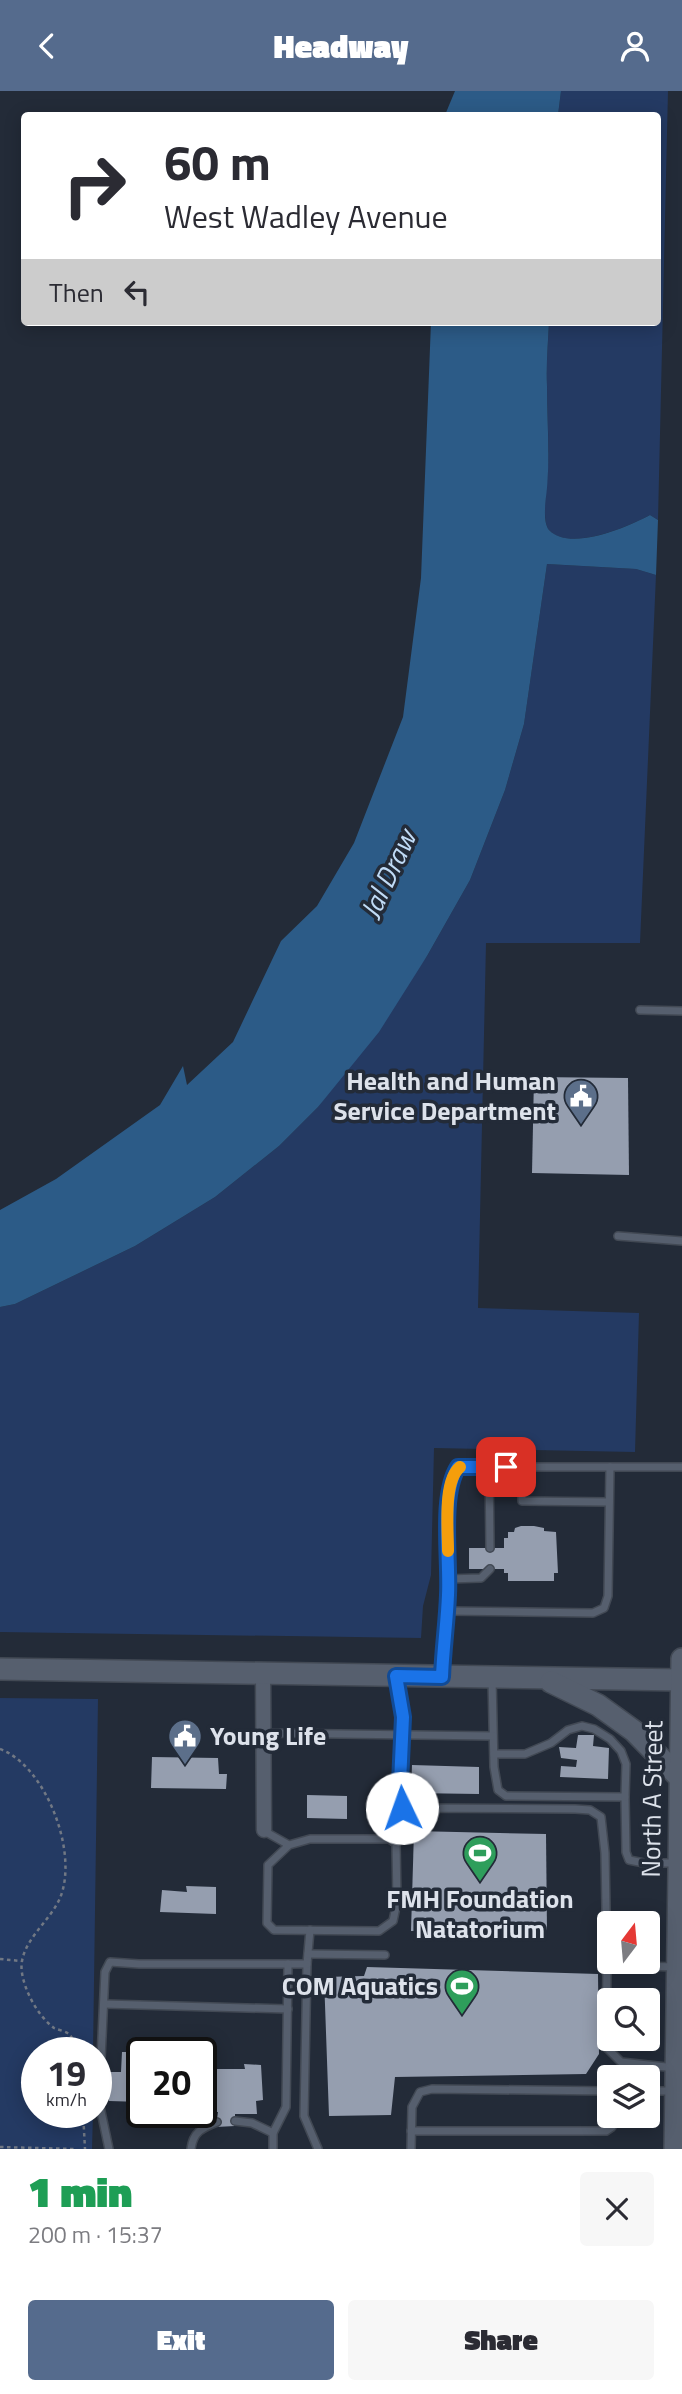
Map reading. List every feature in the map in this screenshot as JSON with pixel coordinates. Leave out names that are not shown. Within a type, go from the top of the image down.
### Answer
[{"type":"main road","name":"North A Street","points":[[675,2149],[679,2039],[677,1968],[680,1916],[682,1659]]},
{"type":"main road","points":[[0,1669],[682,1680]]},
{"type":"main road","points":[[543,1678],[598,1705],[634,1731],[681,1776]]},
{"type":"street","points":[[263,1674],[264,1830]]},
{"type":"lane","points":[[640,1010],[682,1011]]},
{"type":"lane","points":[[618,1236],[682,1241]]},
{"type":"lane","points":[[442,1677],[447,1611],[448,1501],[451,1477],[458,1467],[682,1467]]},
{"type":"lane","points":[[489,1467],[490,1548]]},
{"type":"lane","points":[[522,1467],[522,1501],[609,1502]]},
{"type":"lane","points":[[447,1611],[593,1613],[604,1608],[608,1596],[610,1467]]},
{"type":"lane","points":[[448,1579],[481,1578],[490,1569]]},
{"type":"lane","points":[[392,1841],[402,1808],[400,1783],[403,1717],[396,1676]]},
{"type":"lane","points":[[492,1677],[493,1736],[498,1790],[506,1796],[625,1797]]},
{"type":"lane","points":[[494,1754],[525,1754],[551,1743],[568,1730],[582,1727],[594,1729],[610,1739],[621,1751],[626,1765],[626,1852],[629,1860],[680,1875]]},
{"type":"lane","points":[[263,1733],[493,1736]]},
{"type":"lane","points":[[402,1808],[590,1810],[601,1817],[606,1911]]},
{"type":"lane","points":[[264,1830],[289,1845]]},
{"type":"lane","points":[[310,1839],[389,1839],[396,1843],[397,1902],[393,1921],[379,1930],[274,1930],[267,1923],[268,1865],[289,1845],[310,1839]]},
{"type":"lane","points":[[310,1930],[304,2116],[317,2149]]},
{"type":"lane","points":[[308,1954],[385,1955]]},
{"type":"lane","points":[[109,2149],[99,2102],[105,1972],[110,1962],[307,1964]]},
{"type":"lane","points":[[273,2149],[273,2133],[286,2107],[288,1964]]},
{"type":"lane","points":[[660,1967],[677,1968]]},
{"type":"lane","points":[[607,1974],[606,2047],[621,2062],[676,2068]]},
{"type":"lane","points":[[104,2004],[288,2009]]},
{"type":"lane","points":[[411,2149],[412,2106],[420,2092],[432,2089],[597,2091]]},
{"type":"lane","points":[[660,2091],[676,2091]]},
{"type":"lane","points":[[235,2120],[251,2123],[273,2133]]},
{"type":"lane","points":[[191,2149],[198,2130],[203,2128]]},
{"type":"lane","points":[[411,2131],[606,2131],[610,2128]]},
{"type":"path","points":[[0,1749],[23,1762],[38,1781],[57,1819],[64,1845],[64,1873],[60,1897],[25,1951],[21,1971],[26,1990],[43,2017],[56,2029],[71,2037]]},
{"type":"path","points":[[0,1959],[22,1961]]},
{"type":"path","points":[[84,2128],[85,2149]]},
{"type":"path","points":[[0,2147],[79,2149]]},
{"type":"path","points":[[17,2149],[22,2148]]},
{"type":"shaded area","points":[[561,91],[668,91],[658,520],[650,515],[614,531],[570,539],[549,530],[546,521],[549,326],[661,326],[661,112],[558,112]]},
{"type":"shaded area","points":[[547,564],[636,569],[656,575],[640,943],[486,943],[478,1308],[639,1313],[635,1452],[434,1448],[431,1575],[423,1606],[421,1638],[0,1632],[0,1307],[15,1304],[135,1246],[215,1197],[279,1146],[318,1107],[427,956],[470,880],[505,790],[524,724]]},
{"type":"shaded area","points":[[0,1698],[98,1699],[93,2037],[21,2037],[21,2128],[93,2128],[92,2149],[0,2149]]},
{"type":"water","points":[[455,91],[561,91],[558,112],[446,112]]},
{"type":"water","name":"Jal Draw","points":[[431,326],[549,326],[545,510],[547,526],[558,536],[584,538],[614,531],[650,515],[658,520],[656,575],[636,569],[547,564],[524,724],[505,790],[470,880],[427,956],[379,1032],[318,1107],[279,1146],[215,1197],[135,1246],[15,1304],[0,1307],[0,1210],[56,1179],[160,1105],[183,1066],[187,1085],[233,1042],[281,941],[317,906],[354,843],[403,717],[421,578]]},
{"type":"building","name":"Health and Human Service Department","points":[[534,1077],[628,1078],[629,1175],[532,1173]]},
{"type":"building","points":[[534,1526],[544,1528],[544,1531],[556,1532],[558,1573],[554,1573],[554,1581],[508,1581],[508,1573],[504,1573],[504,1569],[469,1569],[469,1548],[504,1548],[504,1538],[508,1538],[508,1532],[514,1532],[515,1528]]},
{"type":"building","points":[[578,1735],[594,1735],[593,1746],[609,1748],[608,1779],[560,1777],[561,1766],[576,1767],[577,1760],[561,1758],[559,1747],[576,1748]]},
{"type":"building","name":"Young Life","points":[[152,1757],[218,1758],[219,1774],[227,1774],[226,1789],[151,1788]]},
{"type":"building","points":[[412,1765],[479,1767],[479,1794],[411,1793]]},
{"type":"building","points":[[307,1795],[347,1796],[347,1819],[307,1818]]},
{"type":"building","name":"FMH Foundation Natatorium","points":[[414,1831],[546,1834],[547,1932],[411,1931]]},
{"type":"building","points":[[186,1886],[216,1887],[216,1914],[160,1912],[162,1890],[187,1892]]},
{"type":"building","name":"COM Aquatics","points":[[367,1967],[598,1974],[599,2054],[586,2074],[395,2077],[391,2115],[329,2116],[324,1977],[364,1976]]},
{"type":"building","points":[[122,2052],[126,2052],[126,2102],[112,2101],[112,2072],[121,2072]]},
{"type":"building","points":[[244,2064],[261,2065],[263,2100],[256,2101],[257,2114],[235,2114],[235,2126],[217,2127],[217,2069],[245,2069]]},
{"type":"slow traffic","points":[[448,1551],[451,1477],[460,1467]]},
{"type":"place","name":"Health and Human Service Department","points":[[581,1126]]},
{"type":"place","name":"Young Life","points":[[185,1766]]},
{"type":"place","name":"FMH Foundation Natatorium","points":[[480,1883]]},
{"type":"place","name":"COM Aquatics","points":[[462,2016]]},
{"type":"route","points":[[402,1808],[400,1783],[403,1717],[396,1676],[442,1677],[448,1594],[448,1501],[451,1477],[458,1467],[506,1467]]}]
